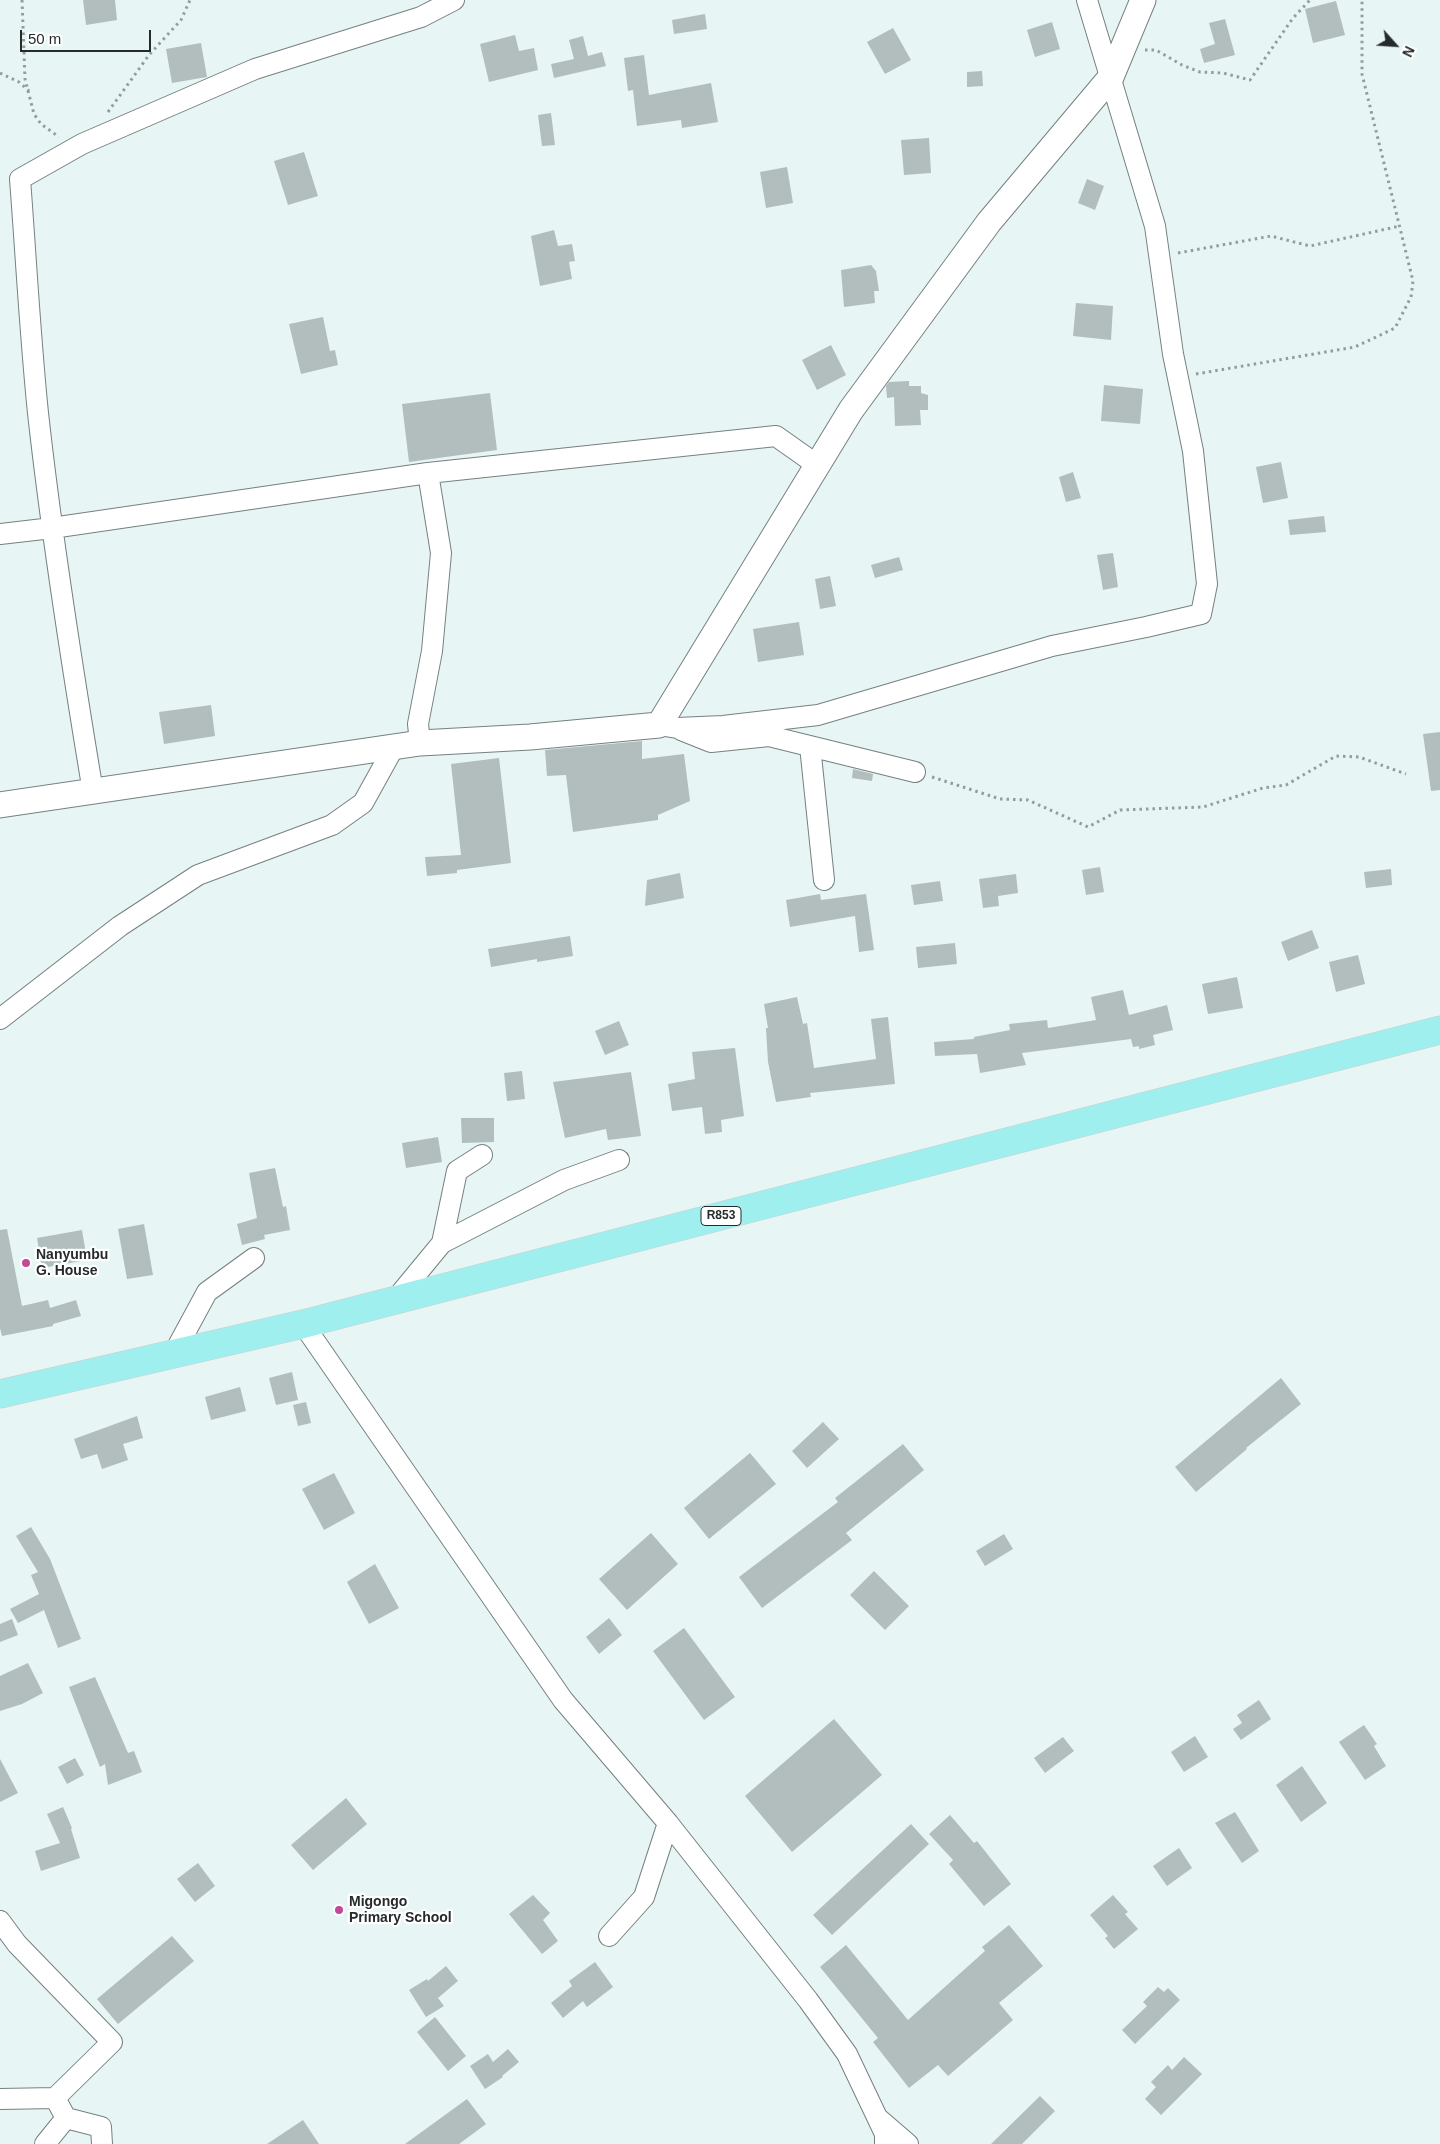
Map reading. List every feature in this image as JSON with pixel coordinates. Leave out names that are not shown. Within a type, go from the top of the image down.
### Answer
[{"type":"main road","name":"R853","points":[[0,1394],[303,1324],[1440,1030]]},
{"type":"street","points":[[93,792],[63,615],[38,411],[20,179],[78,146],[255,69],[421,17],[454,0]]},
{"type":"street","points":[[0,805],[420,743],[668,727],[723,726],[818,715],[1052,646],[1146,628],[1201,614],[1206,575],[1193,451],[1178,377],[1156,226],[1087,0]]},
{"type":"street","points":[[668,727],[851,410],[983,230],[1111,77],[1143,0]]},
{"type":"street","points":[[0,534],[428,473],[776,436],[818,465]]},
{"type":"street","points":[[420,743],[418,724],[432,651],[441,553],[428,473]]},
{"type":"street","points":[[668,727],[711,742],[769,736],[915,772]]},
{"type":"street","points":[[810,746],[824,880]]},
{"type":"street","points":[[0,1019],[120,926],[198,875],[332,825],[363,803],[394,747]]},
{"type":"street","points":[[442,1243],[456,1170],[482,1155]]},
{"type":"street","points":[[395,1300],[442,1243],[564,1180],[619,1160]]},
{"type":"street","points":[[174,1353],[207,1292],[254,1258]]},
{"type":"street","points":[[303,1324],[563,1700],[668,1824],[808,2000],[847,2054],[885,2134],[885,2144]]},
{"type":"street","points":[[609,1936],[644,1897],[668,1824]]},
{"type":"street","points":[[0,1921],[17,1944],[112,2042],[55,2098],[0,2099]]},
{"type":"street","points":[[55,2098],[66,2118],[102,2127],[102,2144]]},
{"type":"street","points":[[876,2117],[908,2144]]},
{"type":"street","points":[[45,2144],[66,2118]]},
{"type":"path","points":[[22,0],[25,79],[34,114],[41,124],[56,135],[78,146]]},
{"type":"path","points":[[104,116],[149,55],[181,20],[190,0]]},
{"type":"path","points":[[1121,52],[1156,50],[1182,65],[1200,72],[1223,73],[1250,80],[1292,18],[1310,0]]},
{"type":"path","points":[[1178,377],[1355,347],[1395,328],[1411,297],[1413,281],[1362,74],[1362,0]]},
{"type":"path","points":[[0,73],[19,82],[29,91]]},
{"type":"path","points":[[1160,256],[1271,236],[1310,246],[1400,226]]},
{"type":"path","points":[[915,772],[1000,800],[1028,800],[1088,827],[1120,810],[1203,807],[1262,788],[1286,785],[1336,756],[1359,757],[1406,774]]},
{"type":"building","points":[[83,0],[115,0],[117,20],[86,25]]},
{"type":"building","points":[[1336,1],[1345,35],[1313,43],[1305,9]]},
{"type":"building","points":[[705,14],[707,29],[674,34],[672,20]]},
{"type":"building","points":[[1225,19],[1235,55],[1204,63],[1200,49],[1215,44],[1209,23]]},
{"type":"building","points":[[1052,22],[1060,49],[1035,57],[1027,30]]},
{"type":"building","points":[[893,28],[911,60],[885,74],[867,42]]},
{"type":"building","points":[[515,35],[519,51],[534,48],[538,70],[489,82],[480,44]]},
{"type":"building","points":[[583,36],[588,56],[602,52],[606,66],[554,78],[551,64],[574,59],[569,40]]},
{"type":"building","points":[[201,43],[207,77],[172,83],[166,49]]},
{"type":"building","points":[[644,55],[649,95],[711,83],[718,122],[682,128],[681,120],[637,126],[633,90],[628,91],[624,58]]},
{"type":"building","points":[[982,71],[983,86],[967,87],[967,72]]},
{"type":"building","points":[[551,113],[555,145],[542,146],[538,115]]},
{"type":"building","points":[[929,138],[931,173],[904,175],[901,140]]},
{"type":"building","points":[[304,152],[318,196],[288,205],[274,161]]},
{"type":"building","points":[[787,167],[793,203],[766,208],[760,172]]},
{"type":"building","points":[[1087,179],[1104,186],[1095,210],[1078,203]]},
{"type":"building","points":[[554,230],[558,246],[572,244],[575,261],[569,262],[572,279],[540,286],[531,236]]},
{"type":"building","points":[[871,265],[876,271],[879,291],[874,291],[875,303],[844,307],[841,270]]},
{"type":"building","points":[[1076,303],[1113,306],[1111,340],[1073,336]]},
{"type":"building","points":[[323,317],[330,351],[335,350],[338,365],[301,374],[289,324]]},
{"type":"building","points":[[831,345],[846,375],[817,390],[802,360]]},
{"type":"building","points":[[909,381],[909,386],[921,386],[921,393],[928,395],[928,410],[920,410],[921,425],[895,426],[894,397],[887,398],[886,386],[889,382]]},
{"type":"building","points":[[1104,385],[1143,389],[1140,424],[1101,421]]},
{"type":"building","points":[[490,393],[497,450],[409,462],[402,404]]},
{"type":"building","points":[[1281,462],[1288,498],[1263,503],[1256,467]]},
{"type":"building","points":[[1073,472],[1081,498],[1066,502],[1059,477]]},
{"type":"building","points":[[1324,516],[1326,532],[1290,535],[1288,520]]},
{"type":"building","points":[[1113,553],[1118,587],[1103,590],[1097,555]]},
{"type":"building","points":[[899,557],[903,570],[875,578],[871,565]]},
{"type":"building","points":[[830,576],[836,606],[820,609],[815,579]]},
{"type":"building","points":[[799,622],[804,655],[758,662],[753,629]]},
{"type":"building","points":[[211,705],[215,736],[164,744],[159,712]]},
{"type":"building","points":[[1440,732],[1440,790],[1431,791],[1423,734]]},
{"type":"building","points":[[642,741],[642,759],[684,754],[690,801],[658,815],[658,820],[573,832],[566,775],[547,776],[545,750]]},
{"type":"building","points":[[499,758],[511,863],[457,870],[457,873],[427,876],[425,857],[461,855],[451,764]]},
{"type":"building","points":[[853,769],[873,774],[872,781],[852,778]]},
{"type":"building","points":[[1100,867],[1104,892],[1086,895],[1082,870]]},
{"type":"building","points":[[1391,869],[1392,885],[1366,888],[1364,872]]},
{"type":"building","points":[[680,873],[684,898],[645,906],[647,880]]},
{"type":"building","points":[[1016,874],[1018,893],[998,896],[999,906],[983,908],[979,879]]},
{"type":"building","points":[[940,881],[943,901],[914,905],[911,885]]},
{"type":"building","points":[[820,894],[821,900],[866,894],[874,950],[859,952],[855,916],[790,927],[786,900]]},
{"type":"building","points":[[1312,930],[1319,948],[1288,961],[1281,942]]},
{"type":"building","points":[[570,936],[573,956],[537,962],[537,959],[491,967],[488,949]]},
{"type":"building","points":[[955,943],[957,964],[918,968],[916,947]]},
{"type":"building","points":[[1358,955],[1365,984],[1336,992],[1329,962]]},
{"type":"building","points":[[1237,977],[1243,1008],[1208,1014],[1202,984]]},
{"type":"building","points":[[1123,990],[1129,1015],[1167,1005],[1173,1030],[1153,1035],[1155,1045],[1139,1049],[1139,1046],[1133,1047],[1131,1039],[1022,1053],[1026,1065],[980,1073],[977,1054],[935,1056],[934,1042],[974,1039],[974,1037],[1010,1030],[1009,1024],[1047,1020],[1048,1028],[1096,1020],[1091,997]]},
{"type":"building","points":[[797,997],[803,1024],[807,1023],[814,1068],[876,1059],[871,1019],[888,1017],[895,1084],[810,1093],[811,1097],[776,1102],[768,1062],[766,1028],[768,1028],[764,1004]]},
{"type":"building","points":[[619,1021],[629,1045],[605,1055],[595,1031]]},
{"type":"building","points":[[735,1048],[744,1116],[721,1120],[722,1132],[705,1134],[702,1107],[672,1111],[668,1084],[695,1079],[692,1052]]},
{"type":"building","points":[[522,1071],[525,1099],[507,1101],[504,1073]]},
{"type":"building","points":[[631,1072],[641,1136],[608,1140],[606,1129],[565,1138],[553,1082]]},
{"type":"building","points":[[461,1118],[494,1118],[494,1142],[462,1143]]},
{"type":"building","points":[[438,1137],[442,1162],[406,1168],[402,1143]]},
{"type":"building","points":[[275,1168],[283,1207],[286,1206],[290,1230],[264,1235],[265,1239],[242,1245],[237,1224],[257,1218],[249,1173]]},
{"type":"building","points":[[144,1224],[153,1275],[127,1279],[118,1229]]},
{"type":"building","points":[[7,1229],[22,1306],[48,1300],[50,1308],[76,1300],[81,1316],[53,1324],[53,1326],[2,1336],[0,1328],[0,1230]]},
{"type":"building","points":[[82,1230],[87,1260],[42,1268],[37,1238]]},
{"type":"building","points":[[292,1372],[298,1400],[276,1405],[269,1378]]},
{"type":"building","points":[[1281,1378],[1301,1404],[1246,1448],[1196,1492],[1175,1467]]},
{"type":"building","points":[[240,1387],[246,1411],[211,1420],[205,1397]]},
{"type":"building","points":[[306,1402],[311,1423],[298,1426],[293,1405]]},
{"type":"building","points":[[137,1416],[143,1438],[123,1444],[128,1460],[102,1469],[97,1454],[81,1459],[74,1439]]},
{"type":"building","points":[[823,1422],[839,1439],[807,1468],[792,1451]]},
{"type":"building","points":[[903,1444],[924,1470],[846,1533],[852,1540],[762,1608],[739,1577],[838,1502],[835,1498]]},
{"type":"building","points":[[750,1453],[776,1484],[709,1539],[684,1508]]},
{"type":"building","points":[[334,1473],[355,1513],[324,1530],[302,1489]]},
{"type":"building","points":[[31,1527],[50,1559],[81,1639],[58,1648],[44,1610],[18,1623],[10,1609],[39,1594],[31,1575],[38,1572],[16,1536]]},
{"type":"building","points":[[651,1533],[678,1564],[627,1610],[599,1579]]},
{"type":"building","points":[[1004,1534],[1013,1549],[985,1566],[976,1551]]},
{"type":"building","points":[[375,1564],[399,1608],[369,1624],[347,1582]]},
{"type":"building","points":[[874,1571],[909,1606],[885,1630],[850,1595]]},
{"type":"building","points":[[609,1618],[622,1635],[599,1654],[586,1637]]},
{"type":"building","points":[[12,1619],[18,1635],[0,1642],[0,1624]]},
{"type":"building","points":[[684,1628],[735,1697],[704,1720],[653,1651]]},
{"type":"building","points":[[28,1663],[43,1693],[22,1704],[0,1711],[0,1676]]},
{"type":"building","points":[[95,1677],[128,1753],[134,1751],[142,1772],[108,1785],[105,1764],[100,1767],[69,1687]]},
{"type":"building","points":[[1259,1700],[1271,1719],[1241,1740],[1233,1729],[1242,1723],[1237,1715]]},
{"type":"building","points":[[834,1719],[882,1775],[792,1852],[745,1796]]},
{"type":"building","points":[[1364,1725],[1377,1744],[1374,1746],[1386,1766],[1365,1780],[1339,1742]]},
{"type":"building","points":[[1195,1736],[1208,1757],[1184,1772],[1171,1752]]},
{"type":"building","points":[[1063,1737],[1074,1751],[1045,1773],[1034,1758]]},
{"type":"building","points":[[75,1758],[84,1775],[67,1784],[58,1767]]},
{"type":"building","points":[[0,1759],[18,1793],[0,1802]]},
{"type":"building","points":[[1302,1766],[1327,1803],[1301,1822],[1276,1785]]},
{"type":"building","points":[[346,1798],[367,1824],[313,1870],[291,1845]]},
{"type":"building","points":[[63,1807],[72,1828],[80,1858],[41,1871],[35,1851],[60,1843],[47,1814]]},
{"type":"building","points":[[1235,1812],[1259,1851],[1242,1863],[1215,1823]]},
{"type":"building","points":[[950,1815],[974,1843],[977,1841],[1011,1884],[984,1906],[949,1864],[953,1860],[929,1834]]},
{"type":"building","points":[[911,1824],[929,1844],[832,1935],[813,1915]]},
{"type":"building","points":[[1179,1848],[1192,1868],[1167,1886],[1153,1866]]},
{"type":"building","points":[[198,1863],[215,1886],[195,1902],[177,1879]]},
{"type":"building","points":[[533,1895],[550,1913],[543,1920],[558,1941],[542,1954],[509,1914]]},
{"type":"building","points":[[1113,1895],[1128,1912],[1125,1914],[1138,1929],[1114,1949],[1105,1938],[1108,1936],[1090,1915]]},
{"type":"building","points":[[1009,1925],[1043,1966],[999,2003],[1013,2020],[948,2076],[938,2065],[909,2088],[873,2042],[878,2038],[820,1967],[846,1945],[908,2020],[985,1951],[982,1947]]},
{"type":"building","points":[[172,1936],[194,1961],[118,2024],[97,1999]]},
{"type":"building","points":[[595,1962],[613,1987],[587,2007],[583,2001],[563,2018],[551,2003],[572,1986],[569,1981]]},
{"type":"building","points":[[446,1966],[458,1981],[438,1998],[444,2006],[426,2017],[409,1990],[427,1979],[428,1981]]},
{"type":"building","points":[[1158,1987],[1164,1992],[1168,1988],[1180,2000],[1135,2044],[1122,2030],[1147,2006],[1143,2002]]},
{"type":"building","points":[[435,2017],[466,2056],[448,2071],[417,2032]]},
{"type":"building","points":[[508,2049],[519,2062],[503,2077],[485,2089],[470,2066],[488,2054],[493,2062]]},
{"type":"building","points":[[1184,2057],[1202,2074],[1161,2115],[1145,2099],[1156,2087],[1151,2082],[1168,2065],[1172,2070]]},
{"type":"building","points":[[1040,2096],[1055,2111],[1022,2144],[991,2144]]},
{"type":"building","points":[[467,2099],[486,2124],[459,2144],[405,2144]]},
{"type":"building","points":[[303,2120],[319,2144],[267,2144]]},
{"type":"place","name":"Nanyumbu G. House","points":[[26,1263]]},
{"type":"place","name":"Migongo Primary School","points":[[339,1910]]}]
